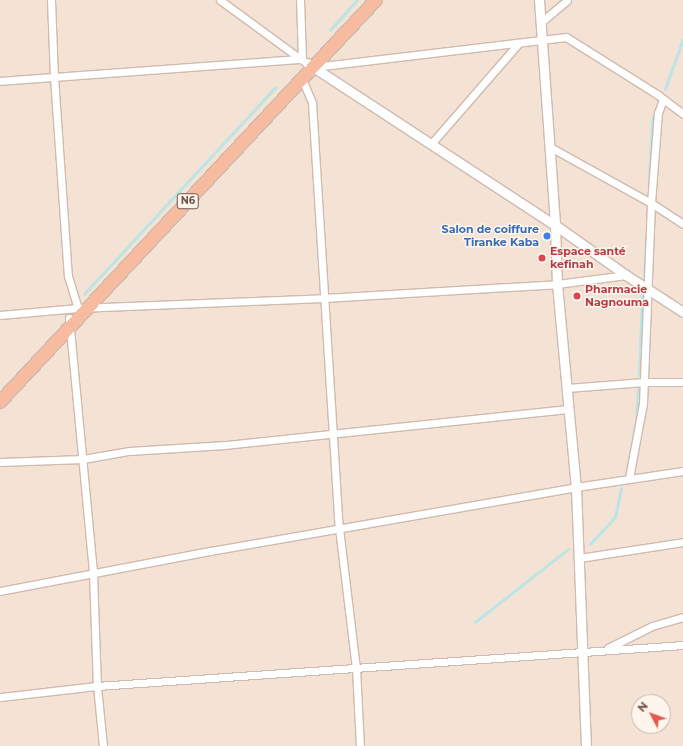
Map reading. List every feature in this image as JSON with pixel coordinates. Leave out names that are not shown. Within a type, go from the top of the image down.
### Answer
[{"type":"highway","name":"N6","points":[[0,402],[69,323],[367,0]]},
{"type":"highway","name":"N6","points":[[83,308],[302,79],[308,63],[376,0]]},
{"type":"highway","name":"N6","points":[[0,392],[69,323]]},
{"type":"street","points":[[51,0],[54,77],[68,276],[83,308]]},
{"type":"street","points":[[220,0],[308,63],[555,224],[626,275],[683,312]]},
{"type":"street","points":[[300,0],[308,63]]},
{"type":"street","points":[[539,0],[555,224],[557,284],[576,487],[586,746]]},
{"type":"street","points":[[540,23],[568,0]]},
{"type":"street","points":[[0,81],[308,63],[518,44],[566,37],[663,99],[683,114]]},
{"type":"street","points":[[431,144],[518,44]]},
{"type":"street","points":[[302,79],[312,103],[339,528],[356,668],[360,746]]},
{"type":"street","points":[[629,478],[643,403],[651,203],[658,113],[663,99]]},
{"type":"street","points":[[550,147],[651,203],[683,224]]},
{"type":"street","points":[[0,315],[83,308],[324,298],[557,284],[626,275]]},
{"type":"street","points":[[69,323],[93,573],[97,686],[103,746]]},
{"type":"street","points":[[567,388],[644,382],[683,382]]},
{"type":"street","points":[[0,462],[83,459],[128,451],[225,445],[569,409]]},
{"type":"street","points":[[0,591],[339,528],[629,478],[683,471]]},
{"type":"street","points":[[579,558],[683,542]]},
{"type":"street","points":[[606,649],[652,626],[683,617]]},
{"type":"street","points":[[0,697],[97,686],[606,649],[683,645]]},
{"type":"shaded area","points":[[0,0],[683,0],[683,746],[0,746]]},
{"type":"waterway","points":[[330,30],[357,0]]},
{"type":"waterway","points":[[665,89],[683,39]]},
{"type":"waterway","points":[[84,294],[275,88]]},
{"type":"waterway","points":[[649,179],[652,121],[655,113]]},
{"type":"waterway","points":[[644,281],[646,237]]},
{"type":"waterway","points":[[639,376],[642,295]]},
{"type":"waterway","points":[[626,476],[636,420],[638,389]]},
{"type":"waterway","points":[[590,544],[615,517],[621,489]]},
{"type":"waterway","points":[[475,622],[568,549]]},
{"type":"place","name":"Salon de coiffure Tiranke Kaba","points":[[547,236]]},
{"type":"place","name":"Espace santé kefinah","points":[[542,258]]},
{"type":"place","name":"Pharmacie Nagnouma","points":[[577,296]]}]
